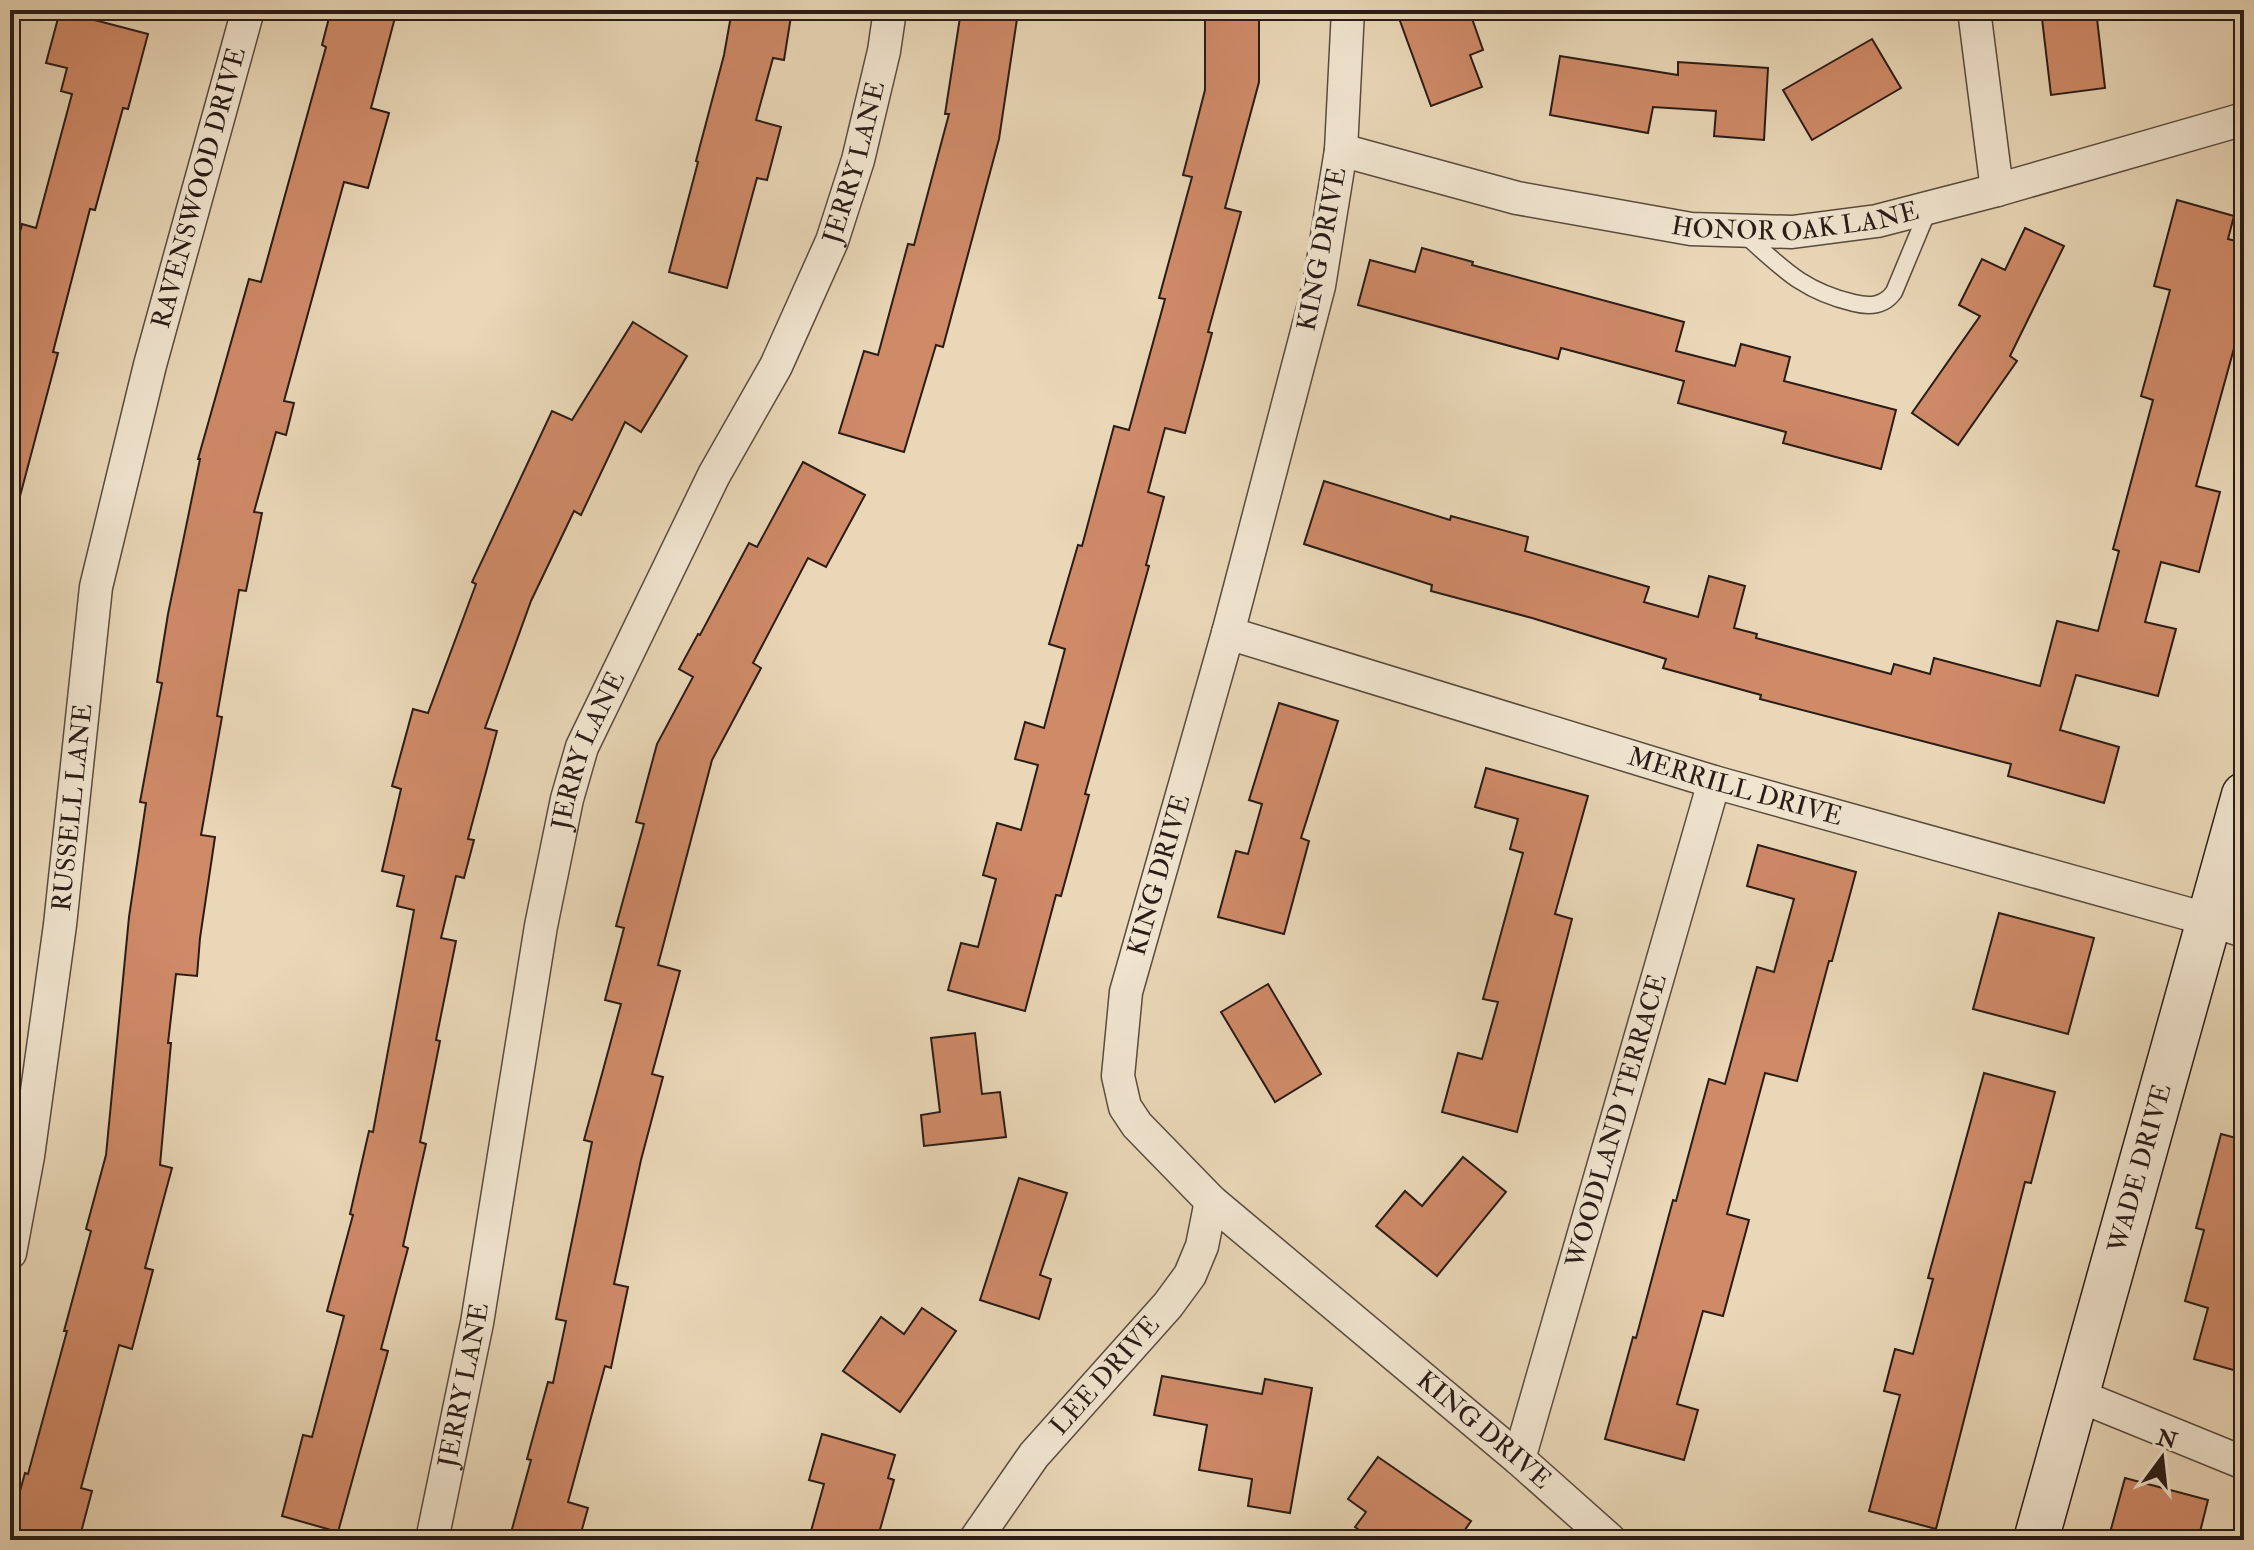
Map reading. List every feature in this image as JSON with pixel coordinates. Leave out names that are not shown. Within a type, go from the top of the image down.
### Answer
[{"type":"street","name":"RAVENSWOOD DRIVE","points":[[150,365],[248,10]]},
{"type":"street","name":"JERRY LANE","points":[[432,1540],[477,1323],[541,926],[567,799],[582,747],[714,475],[776,366],[832,241],[861,147],[884,51],[890,10]]},
{"type":"street","name":"KING DRIVE","points":[[1348,10],[1341,150],[1319,286],[1228,633],[1126,992],[1118,1076],[1125,1107],[1137,1125],[1211,1201],[1519,1459],[1610,1540]]},
{"type":"street","points":[[1974,10],[1997,190]]},
{"type":"street","name":"HONOR OAK LANE","points":[[1341,150],[1517,198],[1691,229],[1792,232],[1877,221],[2244,119]]},
{"type":"street","name":"RUSSELL LANE","points":[[10,1253],[28,1156],[60,925],[96,587],[150,365]]},
{"type":"street","name":"MERRILL DRIVE","points":[[1228,633],[1714,782],[2227,925]]},
{"type":"street","name":"WOODLAND TERRACE","points":[[1519,1459],[1714,782]]},
{"type":"street","name":"WADE DRIVE","points":[[2036,1540],[2077,1395],[2227,925],[2244,795]]},
{"type":"street","name":"LEE DRIVE","points":[[975,1540],[1034,1455],[1168,1305],[1190,1275],[1202,1246],[1211,1201]]},
{"type":"street","points":[[2077,1395],[2244,1463]]},
{"type":"lane","points":[[1741,231],[1792,278],[1817,292],[1864,305],[1876,305],[1883,303],[1894,292],[1929,208]]},
{"type":"building","points":[[331,10],[397,10],[371,108],[389,113],[368,188],[344,182],[284,401],[294,403],[286,435],[276,432],[254,512],[262,513],[246,591],[239,590],[217,716],[222,717],[201,835],[215,837],[197,976],[176,974],[160,1165],[172,1168],[145,1268],[153,1270],[132,1349],[119,1345],[81,1488],[92,1491],[79,1540],[10,1540],[10,1527],[25,1473],[28,1474],[67,1331],[64,1331],[91,1231],[86,1229],[106,1155],[129,917],[146,803],[140,802],[162,683],[157,682],[168,614],[198,459],[249,279],[261,282],[326,47],[322,45]]},
{"type":"building","points":[[732,10],[792,10],[784,60],[773,58],[756,120],[781,127],[767,180],[757,178],[727,288],[669,272],[724,55]]},
{"type":"building","points":[[1205,10],[1259,10],[1259,82],[1225,208],[1241,212],[1208,332],[1212,333],[1185,433],[1165,428],[1148,492],[1164,497],[1146,565],[1149,566],[1085,794],[1089,795],[1061,896],[1056,895],[1025,1011],[948,990],[961,943],[978,947],[996,879],[983,875],[997,823],[1021,830],[1038,765],[1015,759],[1025,722],[1044,728],[1065,649],[1049,644],[1078,545],[1082,546],[1114,426],[1129,430],[1165,299],[1159,298],[1192,177],[1183,175],[1205,90]]},
{"type":"building","points":[[1396,10],[1469,10],[1483,50],[1470,55],[1482,87],[1431,106]]},
{"type":"building","points":[[2041,10],[2096,10],[2105,88],[2051,95]]},
{"type":"building","points":[[60,11],[148,34],[128,109],[123,108],[95,210],[90,209],[53,352],[58,353],[19,500],[10,499],[10,272],[22,224],[36,228],[72,94],[61,91],[67,68],[46,63]]},
{"type":"building","points":[[961,11],[1017,19],[999,139],[943,347],[936,345],[904,452],[839,433],[864,351],[878,355],[908,244],[914,245],[949,114],[945,114]]},
{"type":"building","points":[[1872,39],[1901,88],[1812,140],[1783,90]]},
{"type":"building","points":[[1560,56],[1678,75],[1678,62],[1768,68],[1764,140],[1714,136],[1716,111],[1653,107],[1648,133],[1550,115]]},
{"type":"building","points":[[2177,200],[2234,216],[2228,239],[2244,243],[2244,312],[2196,486],[2220,492],[2199,572],[2161,562],[2145,622],[2176,629],[2158,696],[2076,675],[2060,730],[2119,747],[2104,803],[2008,776],[2011,764],[1760,699],[1761,695],[1663,668],[1666,659],[1431,591],[1432,585],[1304,544],[1324,481],[1450,520],[1451,516],[1528,537],[1525,551],[1649,587],[1644,602],[1698,617],[1709,576],[1745,586],[1734,628],[1757,634],[1756,638],[1891,674],[1894,664],[1930,674],[1934,658],[2040,686],[2057,621],[2098,631],[2119,551],[2113,549],[2153,400],[2141,396],[2170,290],[2154,286]]},
{"type":"building","points":[[2025,228],[2064,246],[2010,356],[2017,361],[1958,445],[1912,413],[1980,316],[1959,305],[1982,259],[2005,270]]},
{"type":"building","points":[[1422,248],[1473,262],[1472,265],[1684,322],[1676,351],[1735,366],[1741,344],[1790,357],[1784,381],[1896,410],[1881,469],[1783,443],[1786,432],[1678,403],[1684,381],[1561,348],[1558,359],[1358,305],[1370,260],[1415,272]]},
{"type":"building","points":[[633,322],[687,356],[641,432],[625,422],[581,515],[574,511],[531,601],[485,728],[497,731],[468,839],[474,840],[464,878],[456,876],[441,938],[456,941],[420,1142],[426,1144],[403,1246],[408,1248],[381,1349],[388,1351],[338,1532],[282,1516],[303,1435],[312,1437],[344,1316],[327,1311],[353,1215],[350,1214],[369,1131],[373,1132],[414,910],[397,906],[404,876],[382,871],[401,789],[392,786],[413,709],[428,713],[476,584],[472,582],[552,411],[572,420]]},
{"type":"building","points":[[803,462],[865,495],[826,567],[808,558],[753,663],[761,668],[712,760],[658,965],[680,971],[652,1074],[663,1077],[614,1284],[628,1287],[611,1368],[605,1366],[568,1502],[588,1508],[579,1540],[509,1540],[548,1382],[553,1383],[566,1321],[556,1319],[592,1142],[584,1140],[621,1004],[605,1000],[624,928],[616,926],[644,824],[636,822],[657,744],[693,677],[679,669],[749,543],[757,547]]},
{"type":"building","points":[[1279,703],[1338,721],[1301,838],[1309,841],[1284,934],[1218,917],[1236,851],[1248,854],[1262,804],[1249,800]]},
{"type":"building","points":[[1486,768],[1588,796],[1555,914],[1572,919],[1517,1132],[1442,1112],[1458,1053],[1482,1059],[1498,1002],[1483,999],[1523,853],[1510,849],[1518,819],[1475,807]]},
{"type":"building","points":[[1758,845],[1856,872],[1797,1081],[1765,1073],[1727,1214],[1749,1220],[1723,1316],[1703,1311],[1677,1404],[1698,1410],[1684,1460],[1605,1439],[1709,1079],[1725,1084],[1757,967],[1774,972],[1794,899],[1747,886]]},
{"type":"building","points":[[1999,913],[2094,938],[2068,1034],[1973,1009]]},
{"type":"building","points":[[1268,984],[1321,1074],[1275,1102],[1221,1012]]},
{"type":"building","points":[[975,1033],[982,1094],[1000,1092],[1006,1137],[924,1146],[921,1115],[940,1112],[931,1038]]},
{"type":"building","points":[[1984,1073],[2055,1092],[2031,1183],[2025,1182],[1936,1529],[1869,1511],[1900,1395],[1884,1391],[1895,1349],[1913,1354],[1933,1279],[1928,1278]]},
{"type":"building","points":[[2221,1134],[2244,1140],[2244,1345],[2237,1371],[2194,1359],[2208,1308],[2185,1301],[2204,1230],[2196,1228]]},
{"type":"building","points":[[1463,1157],[1506,1192],[1437,1276],[1376,1226],[1405,1191],[1422,1206]]},
{"type":"building","points":[[1019,1178],[1067,1193],[1040,1275],[1051,1279],[1039,1319],[980,1300]]},
{"type":"building","points":[[922,1308],[956,1331],[900,1412],[843,1371],[881,1317],[904,1334]]},
{"type":"building","points":[[1162,1376],[1262,1394],[1265,1379],[1312,1388],[1290,1513],[1248,1506],[1252,1479],[1199,1470],[1207,1425],[1154,1415]]},
{"type":"building","points":[[822,1434],[895,1455],[888,1478],[894,1480],[877,1540],[843,1540],[811,1531],[824,1484],[809,1480]]},
{"type":"building","points":[[1378,1457],[1471,1521],[1458,1540],[1373,1540],[1355,1527],[1366,1512],[1348,1499]]},
{"type":"building","points":[[2125,1478],[2208,1500],[2198,1540],[2108,1540]]}]
